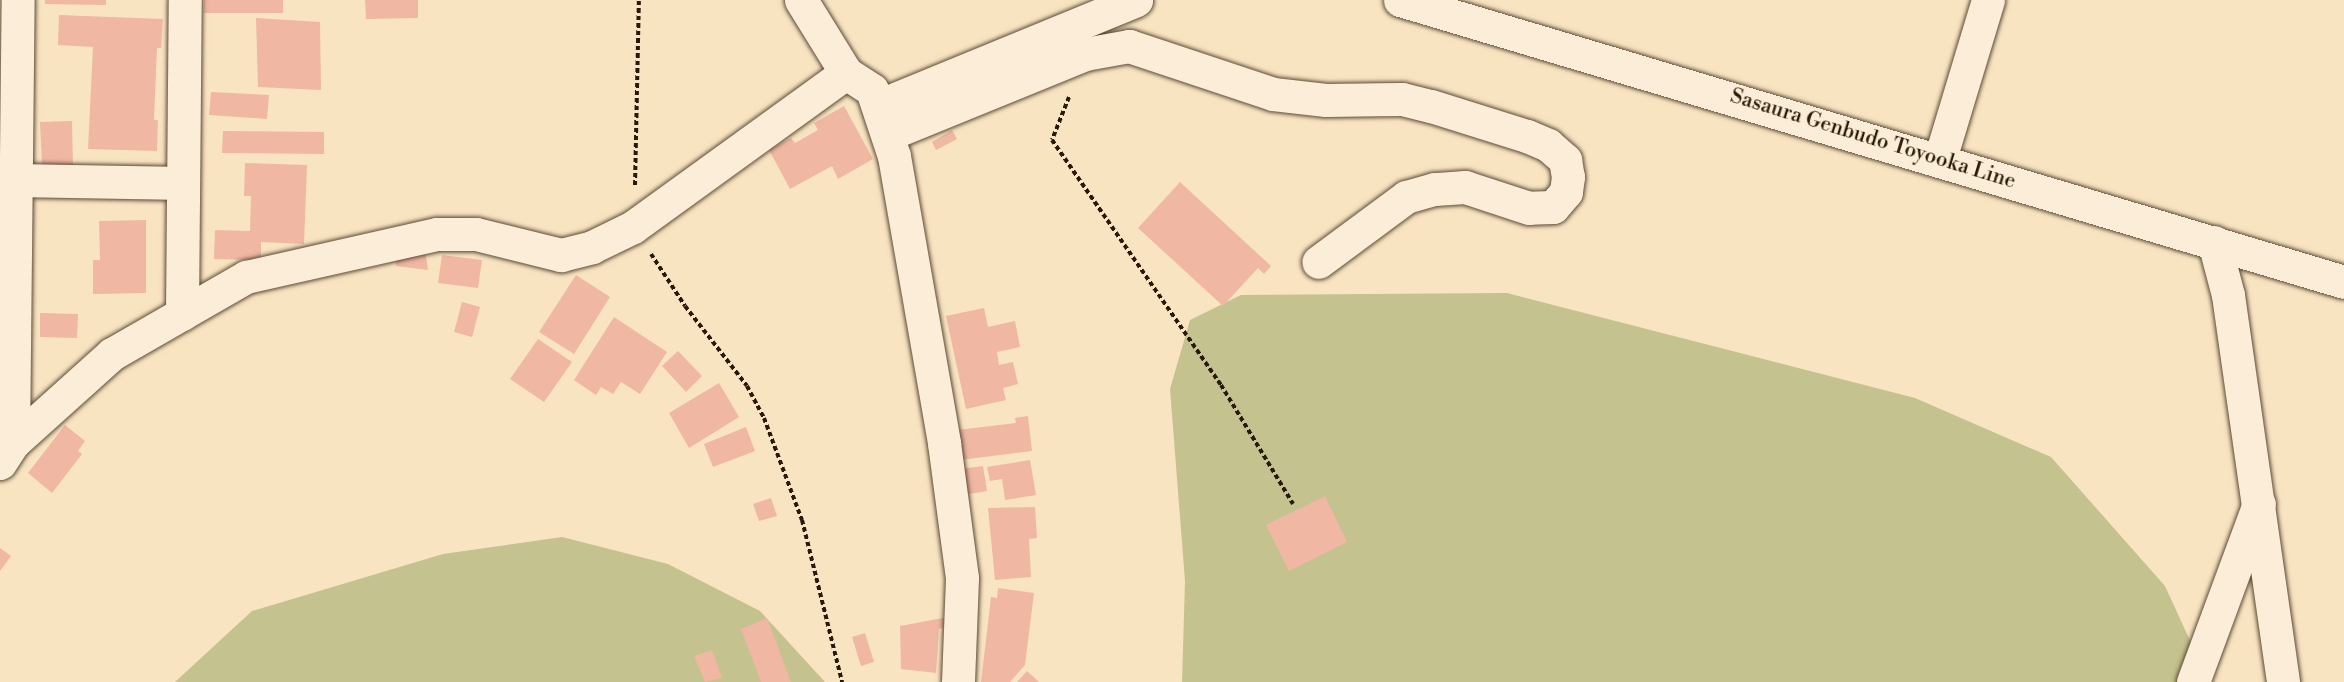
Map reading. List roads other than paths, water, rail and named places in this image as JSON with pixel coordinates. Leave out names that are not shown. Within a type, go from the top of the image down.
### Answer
[{"type":"street","points":[[7,453],[8,226],[16,180],[18,0]]},
{"type":"street","points":[[182,314],[185,0]]},
{"type":"street","points":[[801,0],[846,73],[872,90],[884,120],[944,443],[962,578],[958,682]]},
{"type":"street","points":[[884,120],[1136,0]]},
{"type":"street","name":"Sasaura Genbudo Toyooka Line","points":[[1400,0],[1940,159],[2344,282]]},
{"type":"street","points":[[1940,159],[1988,0]]},
{"type":"street","points":[[884,120],[1085,54],[1129,46],[1273,93],[1326,100],[1402,99],[1431,105],[1527,136],[1548,145],[1565,160],[1569,177],[1566,192],[1553,207],[1529,208],[1465,187],[1434,189],[1406,197],[1318,262]]},
{"type":"street","points":[[7,453],[112,354],[246,277],[437,234],[476,234],[561,255],[592,247],[633,227],[846,73]]},
{"type":"street","points":[[16,180],[183,183]]},
{"type":"street","points":[[2214,242],[2228,295],[2260,502],[2283,682]]},
{"type":"street","points":[[2193,682],[2260,502]]}]
